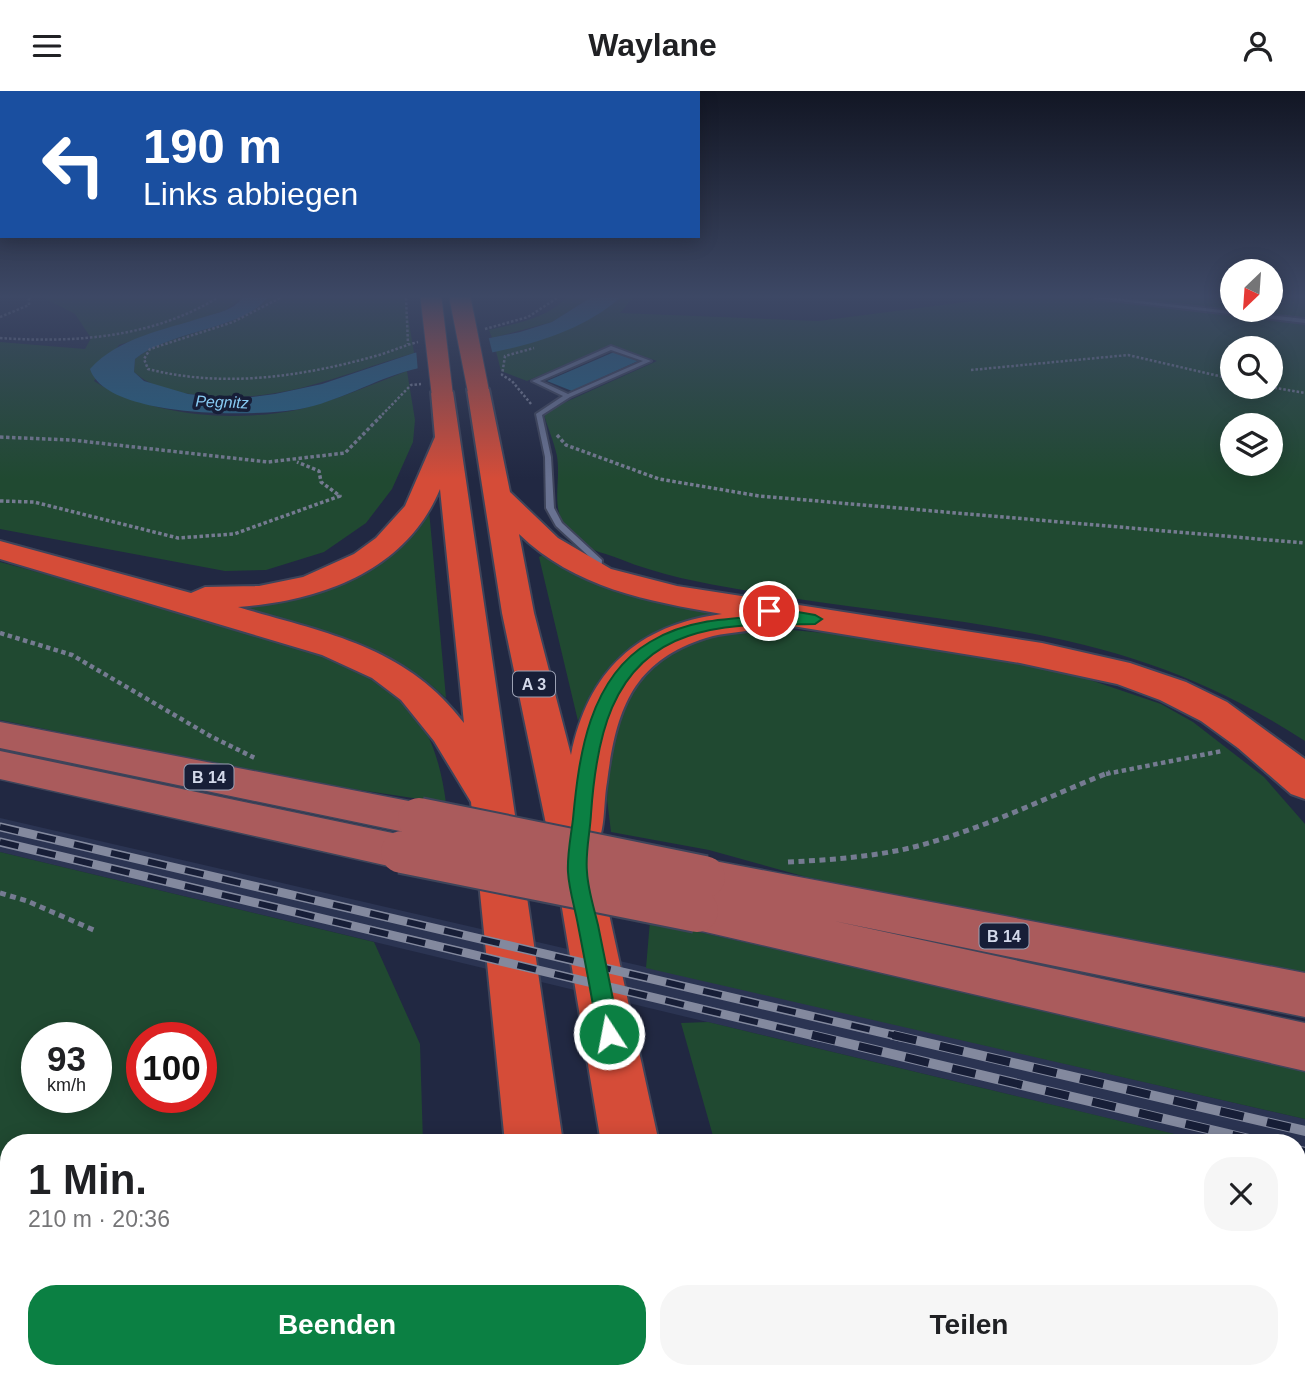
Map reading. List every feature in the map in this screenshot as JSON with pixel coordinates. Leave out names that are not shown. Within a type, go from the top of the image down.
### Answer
[{"type":"highway","points":[[432,358],[433,388],[447,436],[533,1134]]},
{"type":"highway","name":"A 3","points":[[477,358],[484,383],[498,495],[518,613],[578,872],[628,1134]]},
{"type":"highway","points":[[157,594],[256,596],[299,589],[369,559],[407,524],[447,436]]},
{"type":"highway","points":[[498,495],[515,515],[554,549],[597,574],[649,589],[1100,666],[1185,696],[1217,713],[1239,746],[1305,783]]},
{"type":"highway","points":[[0,550],[342,650],[375,664],[427,705],[452,735],[492,805]]},
{"type":"highway","points":[[578,872],[584,792],[593,736],[602,708],[618,679],[634,661],[655,645],[681,633],[718,623],[815,619]]},
{"type":"highway","points":[[1239,746],[1305,767]]},
{"type":"main road","name":"B 14","points":[[0,735],[410,835]]},
{"type":"main road","name":"B 14","points":[[0,765],[410,835],[701,894],[1305,995]]},
{"type":"main road","name":"B 14","points":[[701,894],[1305,1047]]},
{"type":"lane","points":[[568,396],[535,381],[588,358]]},
{"type":"lane","points":[[597,574],[598,560],[559,524],[550,508],[548,457],[538,414],[568,396],[648,361],[640,358]]},
{"type":"path","points":[[145,358],[148,369],[173,378],[278,377],[364,358]]},
{"type":"path","points":[[971,370],[1095,358]]},
{"type":"path","points":[[1141,358],[1220,377]]},
{"type":"path","points":[[484,383],[502,375]]},
{"type":"path","points":[[0,437],[72,440],[268,462],[296,461],[345,453],[411,385],[433,388]]},
{"type":"path","points":[[1283,389],[1305,393]]},
{"type":"path","points":[[566,445],[659,479],[759,496],[845,501],[1305,543]]},
{"type":"path","points":[[0,501],[34,502],[178,538],[234,534],[340,496],[321,482],[319,471],[296,461]]},
{"type":"path","points":[[0,633],[41,643],[81,659],[224,745],[267,763]]},
{"type":"path","points":[[781,862],[840,859],[909,848],[949,836],[1118,769],[1239,746]]},
{"type":"path","points":[[0,893],[27,901],[96,931]]},
{"type":"shaded area","points":[[0,818],[1305,1119],[1305,1134],[1174,1134],[0,852]]},
{"type":"green space","points":[[0,358],[110,358],[94,381],[116,393],[167,409],[222,416],[250,416],[301,409],[407,371],[415,420],[413,442],[392,489],[366,523],[324,552],[266,570],[225,571],[0,529]]},
{"type":"green space","points":[[398,358],[283,392],[228,397],[182,393],[157,386],[134,372],[135,359]]},
{"type":"green space","points":[[498,358],[580,358],[527,381],[501,371]]},
{"type":"green space","points":[[649,358],[1220,358],[1220,399],[1283,399],[1283,358],[1305,358],[1305,741],[1231,698],[1194,681],[1118,654],[995,627],[696,581],[650,570],[585,546],[570,533],[559,512],[557,456],[544,415],[548,410],[657,361]]},
{"type":"green space","points":[[429,510],[446,698],[422,678],[371,649],[315,629],[228,606],[301,595]]},
{"type":"green space","points":[[543,555],[598,583],[732,613],[680,625],[638,645],[605,675],[578,721],[539,557]]},
{"type":"green space","points":[[0,562],[293,643],[368,673],[402,698],[422,725],[430,739],[440,770],[446,803],[313,783],[0,720]]},
{"type":"green space","points":[[771,628],[835,634],[1067,672],[1161,704],[1193,722],[1264,777],[1305,824],[1305,973],[1239,964],[806,877],[709,850],[611,832],[607,799],[613,723],[642,667],[680,646],[731,630]]},
{"type":"green space","points":[[0,852],[374,942],[420,1044],[423,1134],[0,1134]]},
{"type":"green space","points":[[650,921],[1305,1067],[1305,1119],[646,968]]},
{"type":"green space","points":[[708,1022],[1175,1134],[712,1134],[681,1023]]},
{"type":"water","name":"Pegnitz","points":[[102,358],[136,358],[134,372],[144,381],[188,394],[235,399],[322,384],[399,358],[465,358],[411,370],[314,406],[251,413],[185,411],[152,406],[124,397],[102,385],[90,369]]},
{"type":"water","points":[[600,358],[630,358],[638,361],[572,391],[547,381]]},
{"type":"pier","points":[[417,358],[479,358],[418,372]]},
{"type":"railway","points":[[0,827],[901,1037]]},
{"type":"railway","points":[[0,842],[819,1037]]},
{"type":"railway","points":[[812,1035],[1228,1134]]},
{"type":"railway","points":[[893,1035],[1305,1131]]},
{"type":"route","points":[[609,1034],[578,872],[584,792],[593,736],[602,708],[618,679],[634,661],[655,645],[681,633],[718,623],[815,619],[769,611]]}]
